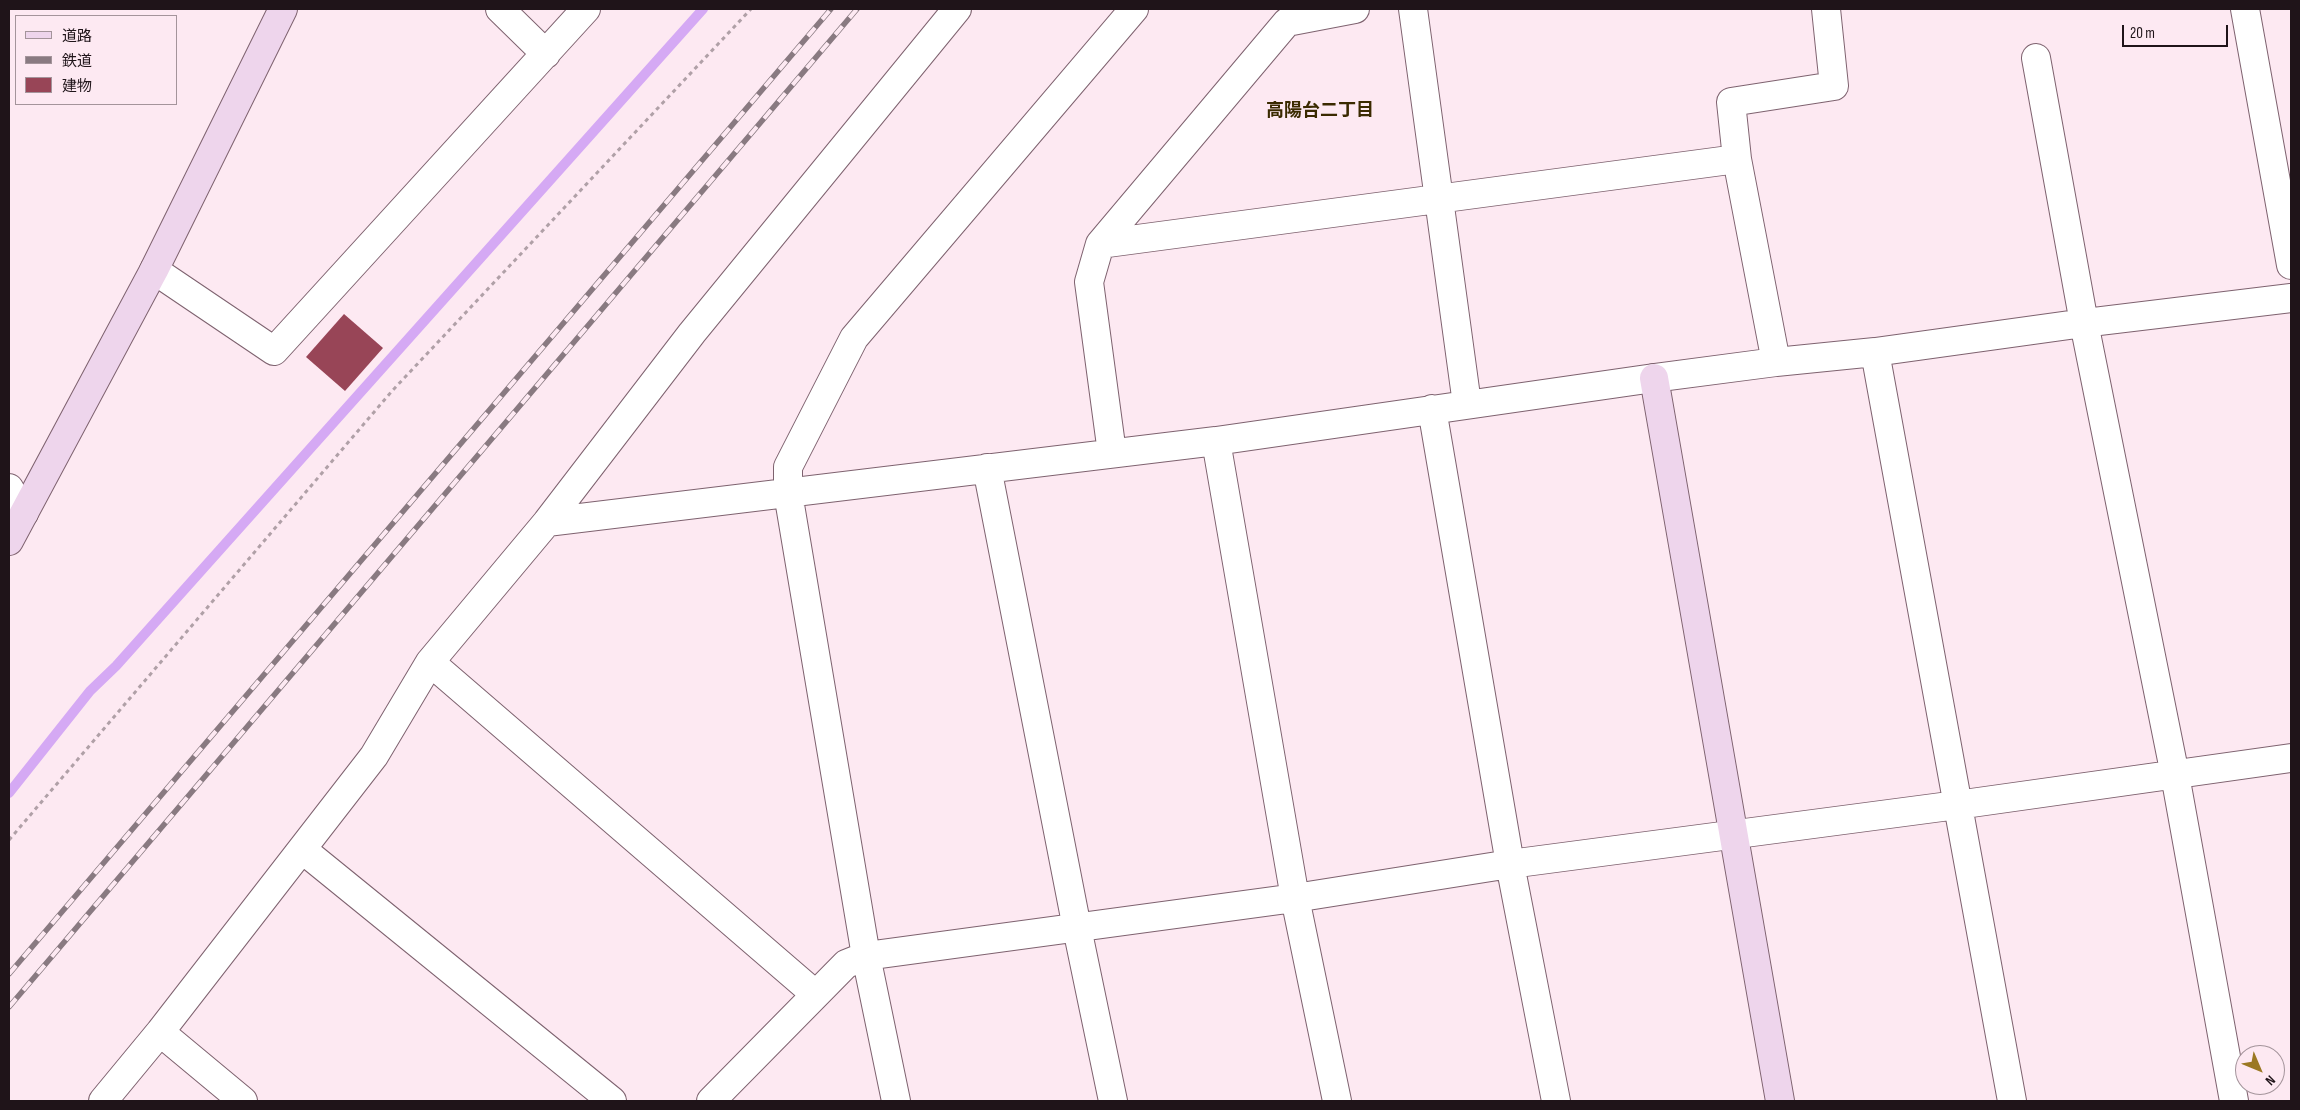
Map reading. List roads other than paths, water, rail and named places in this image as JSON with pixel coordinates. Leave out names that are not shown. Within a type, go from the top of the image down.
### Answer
[{"type":"street","points":[[9,541],[154,270],[280,9]]},
{"type":"street","points":[[500,9],[546,54]]},
{"type":"street","points":[[154,270],[274,351],[586,9]]},
{"type":"street","points":[[103,1101],[160,1032],[303,850],[374,756],[430,662],[547,522],[692,333],[957,9]]},
{"type":"street","points":[[896,1101],[866,956],[788,493],[788,467],[854,338],[1134,9]]},
{"type":"street","points":[[1112,453],[1089,282],[1100,244],[1287,22],[1355,9]]},
{"type":"street","points":[[1413,9],[1467,404]]},
{"type":"street","points":[[1776,362],[1737,159],[1731,102],[1834,86],[1826,9]]},
{"type":"street","points":[[2245,9],[2291,265]]},
{"type":"street","points":[[2036,58],[2084,323],[2175,776],[2234,1101]]},
{"type":"street","points":[[1100,244],[1737,159]]},
{"type":"street","points":[[547,522],[1216,441],[1654,378],[1776,362],[1875,352],[2084,323],[2291,298]]},
{"type":"street","points":[[1875,352],[2012,1101]]},
{"type":"street","points":[[1654,378],[1780,1101]]},
{"type":"street","points":[[1432,409],[1510,864],[1556,1101]]},
{"type":"street","points":[[1216,441],[1295,898],[1337,1101]]},
{"type":"street","points":[[987,468],[1076,928],[1113,1101]]},
{"type":"street","points":[[9,488],[24,513]]},
{"type":"street","points":[[430,662],[815,994]]},
{"type":"street","points":[[711,1101],[846,964],[866,956],[1295,898],[1510,864],[2175,776],[2291,758]]},
{"type":"street","points":[[303,850],[612,1101]]},
{"type":"street","points":[[160,1032],[243,1101]]},
{"type":"waterway","points":[[9,793],[90,691],[116,666],[703,9]]},
{"type":"railway","points":[[9,974],[831,9]]},
{"type":"railway","points":[[9,1007],[857,9]]},
{"type":"district","name":"高陽台二丁目","points":[[1320,111]]}]
